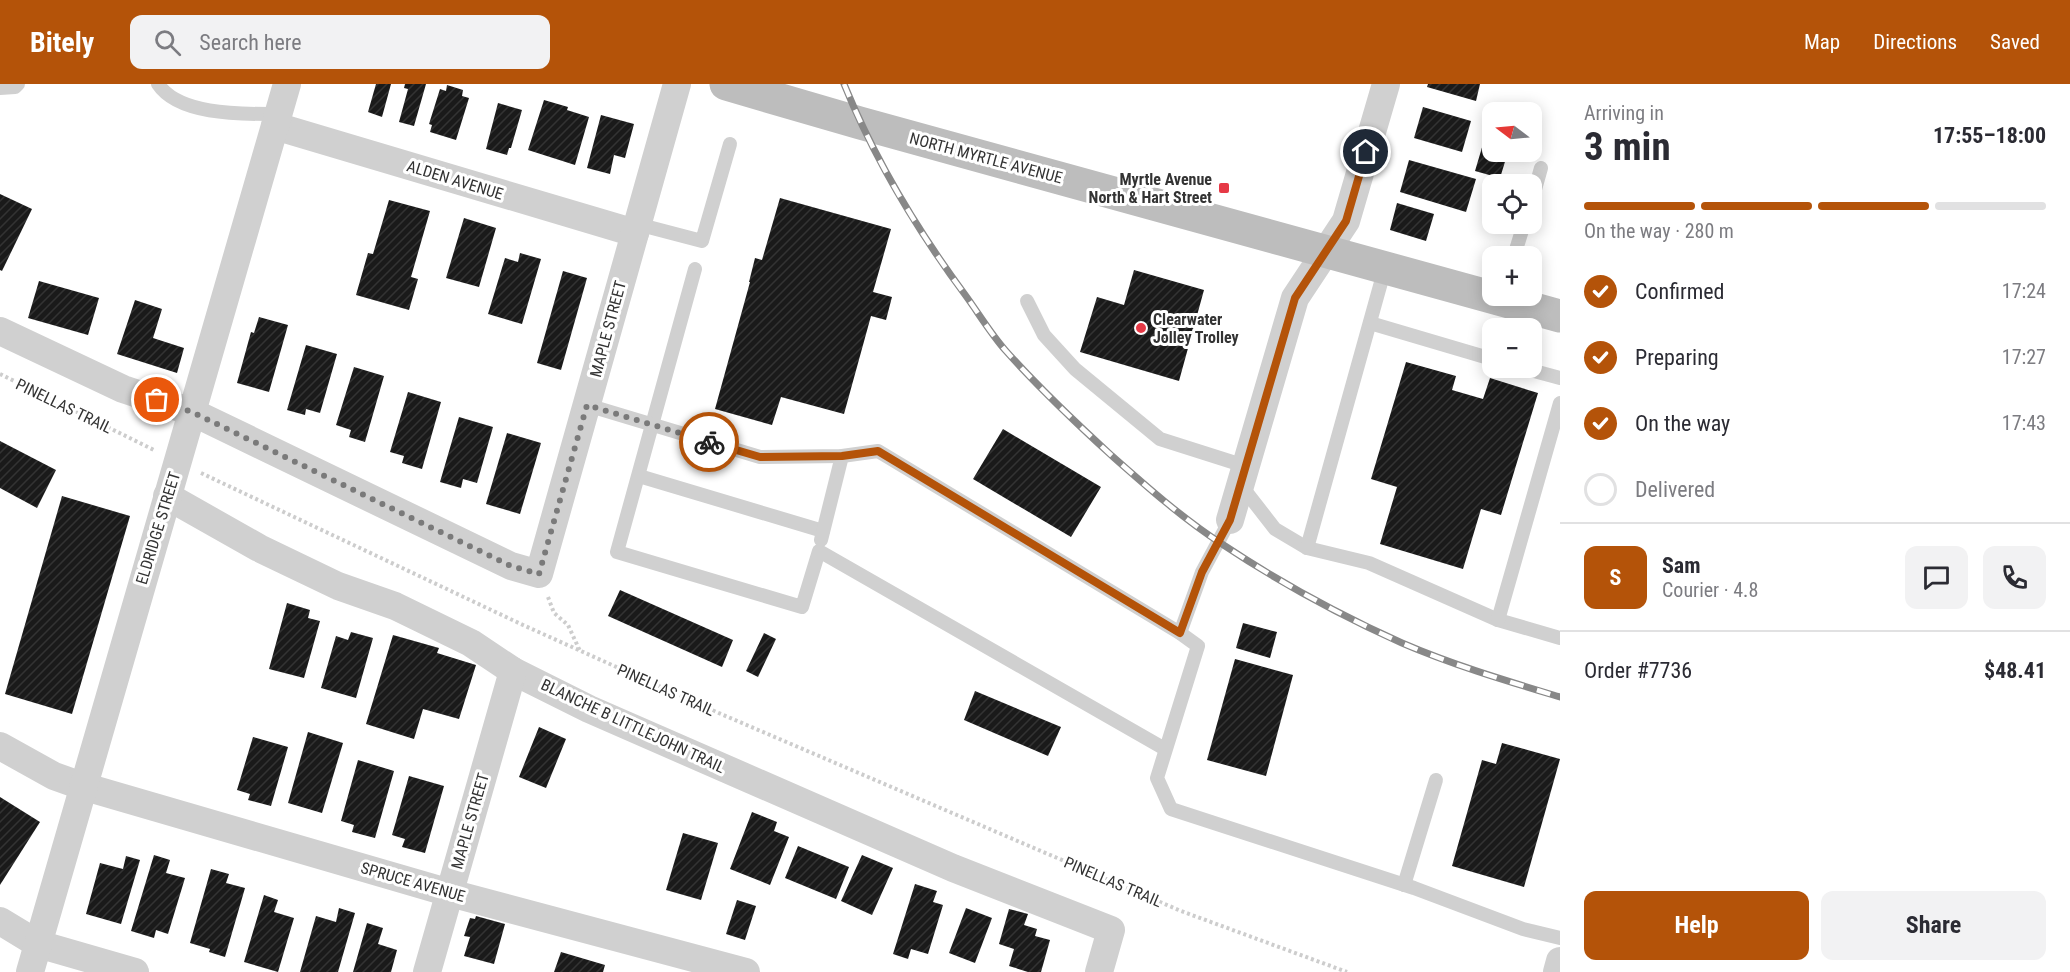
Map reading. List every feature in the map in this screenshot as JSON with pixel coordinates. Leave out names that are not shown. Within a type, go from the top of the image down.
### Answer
[{"type":"main road","name":"NORTH MYRTLE AVENUE","points":[[726,84],[1326,252],[1482,293]]},
{"type":"main road","name":"NORTH MYRTLE AVENUE","points":[[1527,306],[1560,316]]},
{"type":"street","name":"ELDRIDGE STREET","points":[[30,972],[286,84]]},
{"type":"street","name":"MAPLE STREET","points":[[539,574],[677,84]]},
{"type":"street","points":[[1230,520],[1295,298],[1346,221],[1386,84]]},
{"type":"street","name":"ALDEN AVENUE","points":[[276,120],[636,228]]},
{"type":"street","points":[[0,331],[123,389],[192,412],[511,566],[539,574]]},
{"type":"street","name":"BLANCHE B LITTLEJOHN TRAIL","points":[[167,496],[269,553],[338,586],[395,606],[471,643],[513,670],[589,709],[953,868],[1112,930],[1099,972]]},
{"type":"street","name":"MAPLE STREET","points":[[427,972],[513,670]]},
{"type":"street","name":"SPRUCE AVENUE","points":[[0,746],[54,776],[82,786],[450,893],[746,972]]},
{"type":"street","points":[[0,921],[38,944],[135,972]]},
{"type":"street","points":[[1557,972],[1560,961]]},
{"type":"lane","points":[[0,88],[15,87],[18,84]]},
{"type":"lane","points":[[158,84],[171,98],[209,110],[276,120]]},
{"type":"lane","points":[[636,228],[702,241],[730,144]]},
{"type":"lane","points":[[1539,174],[1541,168]]},
{"type":"lane","points":[[1307,548],[1385,268]]},
{"type":"lane","points":[[695,269],[617,552],[802,607],[819,551],[842,456]]},
{"type":"lane","points":[[1027,301],[1044,335],[1075,369],[1160,439],[1243,475],[1275,529],[1307,548],[1369,563],[1498,620],[1560,638]]},
{"type":"lane","points":[[1370,323],[1482,355]]},
{"type":"lane","points":[[1542,373],[1560,378]]},
{"type":"lane","points":[[1498,620],[1560,403]]},
{"type":"lane","points":[[587,405],[760,457],[842,456],[878,451],[1198,646],[1158,778],[1171,809],[1404,885],[1523,929],[1560,938]]},
{"type":"lane","points":[[639,476],[823,531]]},
{"type":"lane","points":[[1180,633],[1202,572],[1230,520]]},
{"type":"lane","points":[[819,551],[1166,749]]},
{"type":"lane","points":[[1404,885],[1436,780]]},
{"type":"path","name":"PINELLAS TRAIL","points":[[0,374],[178,462],[580,651],[721,714],[1181,911],[1347,972]]},
{"type":"path","points":[[539,574],[554,613],[568,625],[580,651]]},
{"type":"building","points":[[376,84],[391,84],[382,117],[368,112]]},
{"type":"building","points":[[405,84],[426,84],[414,126],[399,122],[408,89],[404,88]]},
{"type":"building","points":[[1428,84],[1480,84],[1476,101],[1427,87]]},
{"type":"building","points":[[447,85],[463,90],[462,96],[469,98],[456,140],[430,132],[432,125],[429,124],[440,89],[446,91]]},
{"type":"building","points":[[544,100],[568,107],[567,110],[589,117],[575,165],[528,150]]},
{"type":"building","points":[[498,103],[522,110],[507,155],[486,149]]},
{"type":"building","points":[[1423,107],[1471,121],[1462,152],[1414,138]]},
{"type":"building","points":[[601,115],[634,124],[625,158],[614,155],[610,174],[587,168]]},
{"type":"building","points":[[1482,147],[1482,162],[1505,162],[1501,174],[1475,171]]},
{"type":"building","points":[[1409,160],[1476,179],[1466,212],[1400,192]]},
{"type":"building","points":[[0,194],[32,209],[2,271],[0,270]]},
{"type":"building","points":[[780,198],[891,229],[873,292],[892,297],[886,320],[871,316],[844,414],[781,397],[772,425],[715,409],[755,258],[762,260]]},
{"type":"building","points":[[389,200],[430,211],[411,277],[418,279],[409,310],[356,295],[368,253],[373,254]]},
{"type":"building","points":[[1397,203],[1434,214],[1426,241],[1390,230]]},
{"type":"building","points":[[464,218],[496,228],[479,287],[446,278]]},
{"type":"building","points":[[520,253],[541,259],[522,324],[488,314],[505,258],[518,262]]},
{"type":"building","name":"Clearwater Jolley Trolley","points":[[1134,270],[1204,290],[1179,381],[1080,352],[1097,297],[1124,305]]},
{"type":"building","points":[[563,271],[587,278],[561,370],[537,363]]},
{"type":"building","points":[[39,281],[99,298],[88,335],[28,318]]},
{"type":"building","points":[[135,300],[162,309],[153,338],[184,348],[177,373],[117,354]]},
{"type":"building","points":[[259,317],[288,325],[269,392],[237,383],[251,332],[254,333]]},
{"type":"building","points":[[306,345],[337,354],[320,413],[306,409],[305,415],[287,410]]},
{"type":"building","points":[[1406,362],[1456,376],[1452,390],[1483,399],[1490,378],[1538,393],[1501,515],[1481,509],[1463,569],[1380,544],[1397,487],[1371,479]]},
{"type":"building","points":[[354,367],[384,376],[365,442],[349,437],[351,430],[336,425]]},
{"type":"building","points":[[408,392],[441,402],[422,469],[402,463],[404,456],[390,452]]},
{"type":"building","points":[[459,417],[493,427],[477,483],[463,479],[461,488],[440,482]]},
{"type":"building","points":[[1003,429],[1101,487],[1071,537],[973,479]]},
{"type":"building","points":[[507,433],[541,443],[520,514],[486,504]]},
{"type":"building","points":[[0,441],[56,470],[37,508],[0,488]]},
{"type":"building","points":[[62,496],[130,516],[72,714],[5,694]]},
{"type":"building","points":[[620,590],[733,640],[722,667],[608,616]]},
{"type":"building","points":[[287,603],[310,610],[308,618],[320,621],[304,678],[269,669]]},
{"type":"building","points":[[1243,623],[1277,632],[1270,658],[1236,648]]},
{"type":"building","points":[[351,632],[373,638],[356,698],[321,688],[336,636],[348,640]]},
{"type":"building","points":[[764,633],[776,639],[758,677],[746,671]]},
{"type":"building","points":[[393,635],[439,648],[437,653],[476,665],[459,719],[423,709],[414,739],[366,724]]},
{"type":"building","points":[[1235,659],[1293,675],[1266,776],[1207,760]]},
{"type":"building","points":[[975,691],[1061,727],[1048,756],[964,720]]},
{"type":"building","points":[[539,727],[566,739],[546,788],[519,777]]},
{"type":"building","points":[[308,732],[343,743],[322,813],[288,803]]},
{"type":"building","points":[[253,737],[288,747],[271,806],[248,800],[250,794],[237,790]]},
{"type":"building","points":[[1502,743],[1560,759],[1524,887],[1452,866],[1482,760],[1496,764]]},
{"type":"building","points":[[358,760],[394,771],[375,838],[352,832],[354,825],[341,821]]},
{"type":"building","points":[[409,776],[444,786],[425,853],[402,847],[405,839],[392,835]]},
{"type":"building","points":[[0,797],[40,822],[0,885]]},
{"type":"building","points":[[752,812],[777,822],[774,831],[789,837],[770,885],[730,869]]},
{"type":"building","points":[[683,833],[718,843],[701,900],[666,890]]},
{"type":"building","points":[[798,846],[849,867],[836,899],[785,878]]},
{"type":"building","points":[[154,855],[170,860],[166,873],[185,878],[168,934],[156,930],[154,938],[131,931]]},
{"type":"building","points":[[862,855],[893,868],[872,915],[841,901]]},
{"type":"building","points":[[126,856],[140,860],[121,924],[86,914],[100,863],[123,869]]},
{"type":"building","points":[[211,869],[229,874],[226,883],[245,888],[225,957],[209,952],[210,949],[190,943]]},
{"type":"building","points":[[915,884],[937,891],[933,902],[943,905],[928,954],[911,949],[908,959],[893,954]]},
{"type":"building","points":[[264,895],[278,900],[274,912],[294,918],[278,972],[244,962]]},
{"type":"building","points":[[737,900],[756,906],[745,940],[726,934]]},
{"type":"building","points":[[339,908],[355,913],[338,972],[300,972],[316,916],[336,922]]},
{"type":"building","points":[[966,908],[992,918],[975,963],[949,953]]},
{"type":"building","points":[[1009,909],[1028,914],[1024,925],[1037,929],[1035,936],[1050,940],[1041,972],[1028,972],[1009,966],[1014,949],[999,944]]},
{"type":"building","points":[[476,916],[505,924],[494,964],[464,956],[470,937],[464,936],[470,918],[475,919]]},
{"type":"building","points":[[367,923],[383,928],[378,944],[397,950],[391,972],[353,972]]},
{"type":"building","points":[[561,952],[605,965],[603,972],[554,972]]},
{"type":"railway","points":[[844,84],[869,140],[898,194],[995,338],[1057,404],[1151,490],[1207,534],[1244,558],[1288,585],[1356,621],[1402,643],[1441,658],[1560,697]]},
{"type":"way so far","points":[[157,400],[192,412],[511,566],[539,574],[587,405],[709,442]]},
{"type":"place","name":"Myrtle Avenue North & Hart Street","points":[[1224,188]]},
{"type":"place","name":"Clearwater Jolley Trolley","points":[[1141,328]]},
{"type":"route","points":[[709,442],[760,457],[842,456],[878,451],[1180,633],[1202,572],[1230,520],[1295,298],[1346,221],[1366,152]]}]
